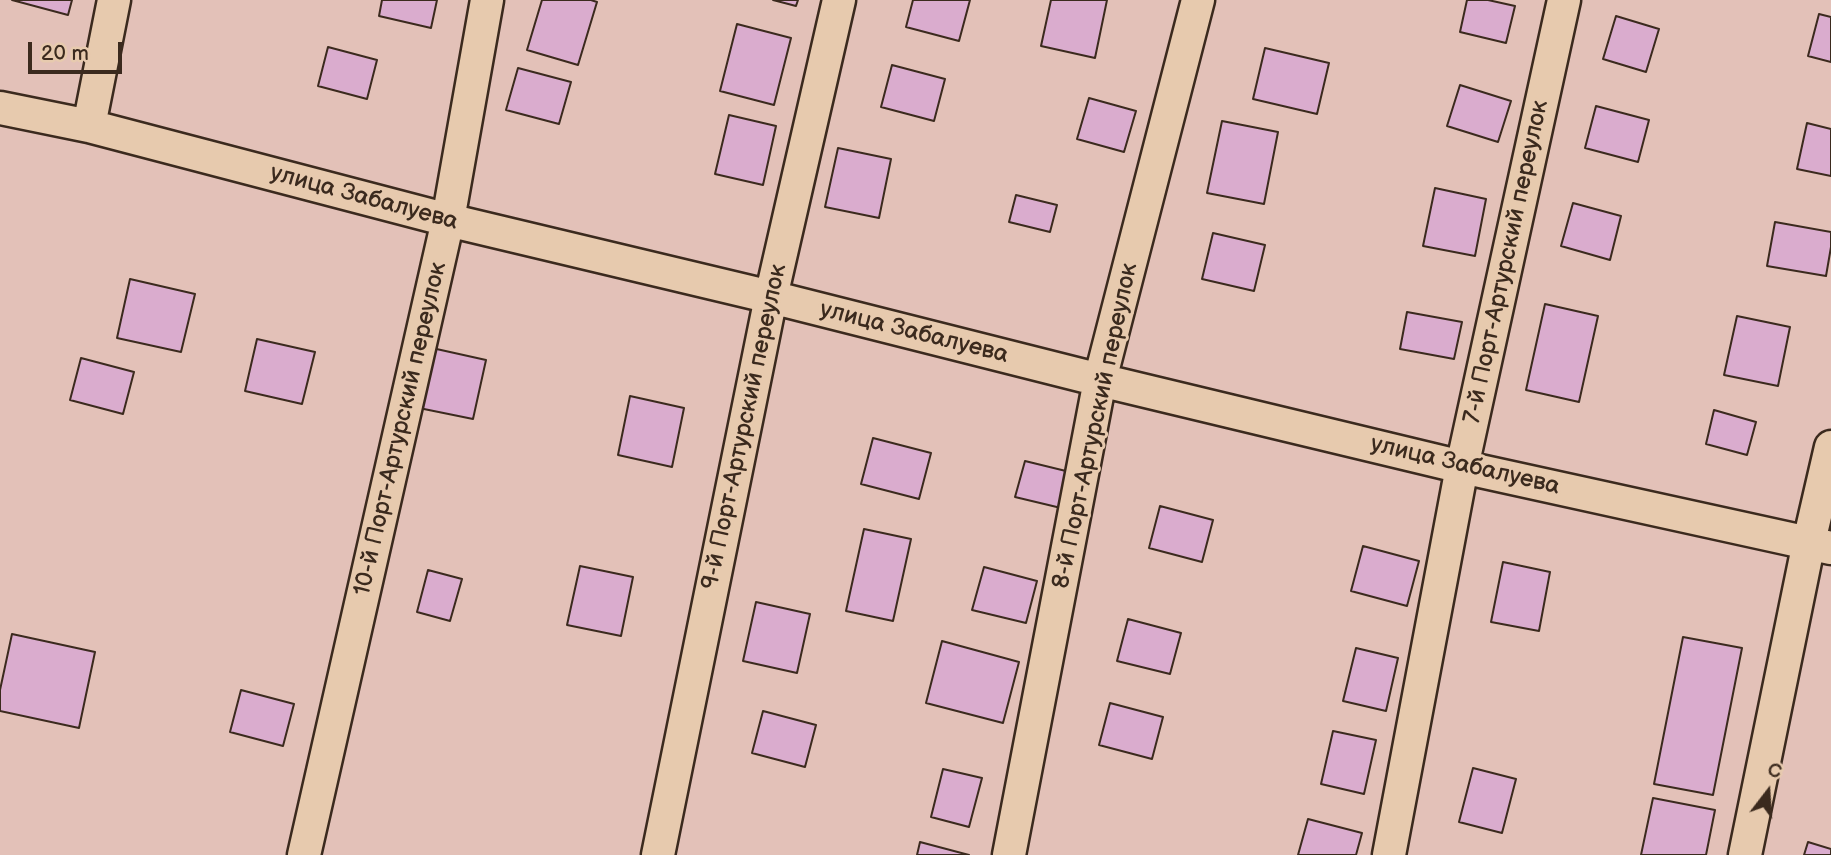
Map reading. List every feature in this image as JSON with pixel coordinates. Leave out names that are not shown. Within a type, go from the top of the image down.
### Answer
[{"type":"street","points":[[89,126],[114,0]]},
{"type":"street","name":"10-й Порт-Артурский переулок","points":[[304,855],[448,220],[487,0]]},
{"type":"street","name":"9-й Порт-Артурский переулок","points":[[658,855],[771,297],[839,0]]},
{"type":"street","name":"8-й Порт-Артурский переулок","points":[[1009,855],[1100,380],[1198,0]]},
{"type":"street","name":"7-й Порт-Артурский переулок","points":[[1389,855],[1462,467],[1564,0]]},
{"type":"street","name":"улица Забалуева","points":[[0,108],[89,126],[448,220],[1462,467],[1820,545]]},
{"type":"street","points":[[1745,855],[1820,545],[1831,447]]},
{"type":"building","points":[[12,0],[72,0],[68,15]]},
{"type":"building","points":[[382,0],[437,0],[431,28],[379,16]]},
{"type":"building","points":[[542,0],[597,2],[578,65],[527,50]]},
{"type":"building","points":[[773,0],[798,0],[796,6]]},
{"type":"building","points":[[913,0],[970,0],[959,41],[906,27]]},
{"type":"building","points":[[1051,0],[1107,0],[1095,58],[1041,46]]},
{"type":"building","points":[[1467,0],[1488,0],[1515,6],[1506,43],[1460,32]]},
{"type":"building","points":[[1819,14],[1831,17],[1831,62],[1808,56]]},
{"type":"building","points":[[1616,16],[1659,29],[1646,72],[1603,59]]},
{"type":"building","points":[[737,24],[791,38],[774,105],[720,91]]},
{"type":"building","points":[[328,47],[377,60],[367,99],[318,86]]},
{"type":"building","points":[[1265,48],[1329,63],[1317,114],[1253,99]]},
{"type":"building","points":[[892,65],[945,79],[934,121],[881,107]]},
{"type":"building","points":[[518,68],[571,82],[559,124],[506,110]]},
{"type":"building","points":[[1460,85],[1511,101],[1498,142],[1447,126]]},
{"type":"building","points":[[1089,98],[1136,111],[1124,152],[1077,139]]},
{"type":"building","points":[[1596,106],[1649,120],[1638,162],[1585,148]]},
{"type":"building","points":[[729,115],[776,126],[763,185],[715,174]]},
{"type":"building","points":[[1222,121],[1278,132],[1264,204],[1207,193]]},
{"type":"building","points":[[1807,123],[1831,129],[1831,176],[1797,169]]},
{"type":"building","points":[[838,148],[891,159],[879,218],[825,207]]},
{"type":"building","points":[[1435,188],[1486,199],[1475,256],[1423,246]]},
{"type":"building","points":[[1016,195],[1057,205],[1050,232],[1009,222]]},
{"type":"building","points":[[1573,203],[1621,216],[1610,260],[1561,246]]},
{"type":"building","points":[[1775,222],[1831,232],[1826,276],[1767,266]]},
{"type":"building","points":[[1213,233],[1265,245],[1254,291],[1202,279]]},
{"type":"building","points":[[130,279],[195,294],[181,352],[117,338]]},
{"type":"building","points":[[1545,304],[1598,316],[1579,402],[1526,390]]},
{"type":"building","points":[[1407,312],[1462,322],[1454,359],[1400,349]]},
{"type":"building","points":[[1737,316],[1790,327],[1778,386],[1724,375]]},
{"type":"building","points":[[257,339],[315,352],[302,404],[245,391]]},
{"type":"building","points":[[432,348],[486,360],[473,419],[419,408]]},
{"type":"building","points":[[81,358],[134,372],[123,414],[70,400]]},
{"type":"building","points":[[630,396],[684,408],[672,467],[618,455]]},
{"type":"building","points":[[1714,410],[1756,422],[1747,455],[1706,444]]},
{"type":"building","points":[[873,438],[931,453],[919,499],[861,484]]},
{"type":"building","points":[[1025,461],[1070,472],[1061,508],[1015,497]]},
{"type":"building","points":[[1160,506],[1213,520],[1202,562],[1149,548]]},
{"type":"building","points":[[864,529],[911,539],[893,621],[846,611]]},
{"type":"building","points":[[1363,546],[1419,561],[1407,606],[1351,591]]},
{"type":"building","points":[[1503,562],[1550,572],[1539,631],[1491,622]]},
{"type":"building","points":[[580,566],[633,577],[621,636],[567,625]]},
{"type":"building","points":[[984,567],[1037,581],[1026,623],[972,610]]},
{"type":"building","points":[[428,570],[462,579],[450,621],[417,612]]},
{"type":"building","points":[[756,602],[810,614],[797,673],[743,661]]},
{"type":"building","points":[[1128,619],[1181,633],[1170,674],[1117,661]]},
{"type":"building","points":[[12,634],[95,652],[79,728],[0,711],[0,690]]},
{"type":"building","points":[[1683,637],[1742,648],[1713,795],[1654,784]]},
{"type":"building","points":[[942,641],[1019,662],[1003,723],[926,703]]},
{"type":"building","points":[[1356,648],[1398,658],[1386,711],[1343,701]]},
{"type":"building","points":[[241,690],[294,704],[283,746],[230,732]]},
{"type":"building","points":[[1110,703],[1163,717],[1152,759],[1099,745]]},
{"type":"building","points":[[763,711],[816,725],[805,767],[752,753]]},
{"type":"building","points":[[1333,731],[1376,740],[1364,794],[1321,784]]},
{"type":"building","points":[[1473,768],[1516,779],[1502,833],[1459,822]]},
{"type":"building","points":[[943,769],[982,778],[969,827],[931,817]]},
{"type":"building","points":[[1653,798],[1715,810],[1706,855],[1641,855]]},
{"type":"building","points":[[1308,819],[1362,833],[1356,855],[1298,855]]},
{"type":"building","points":[[920,842],[969,855],[917,855]]},
{"type":"building","points":[[1808,842],[1831,849],[1831,855],[1804,855]]}]
